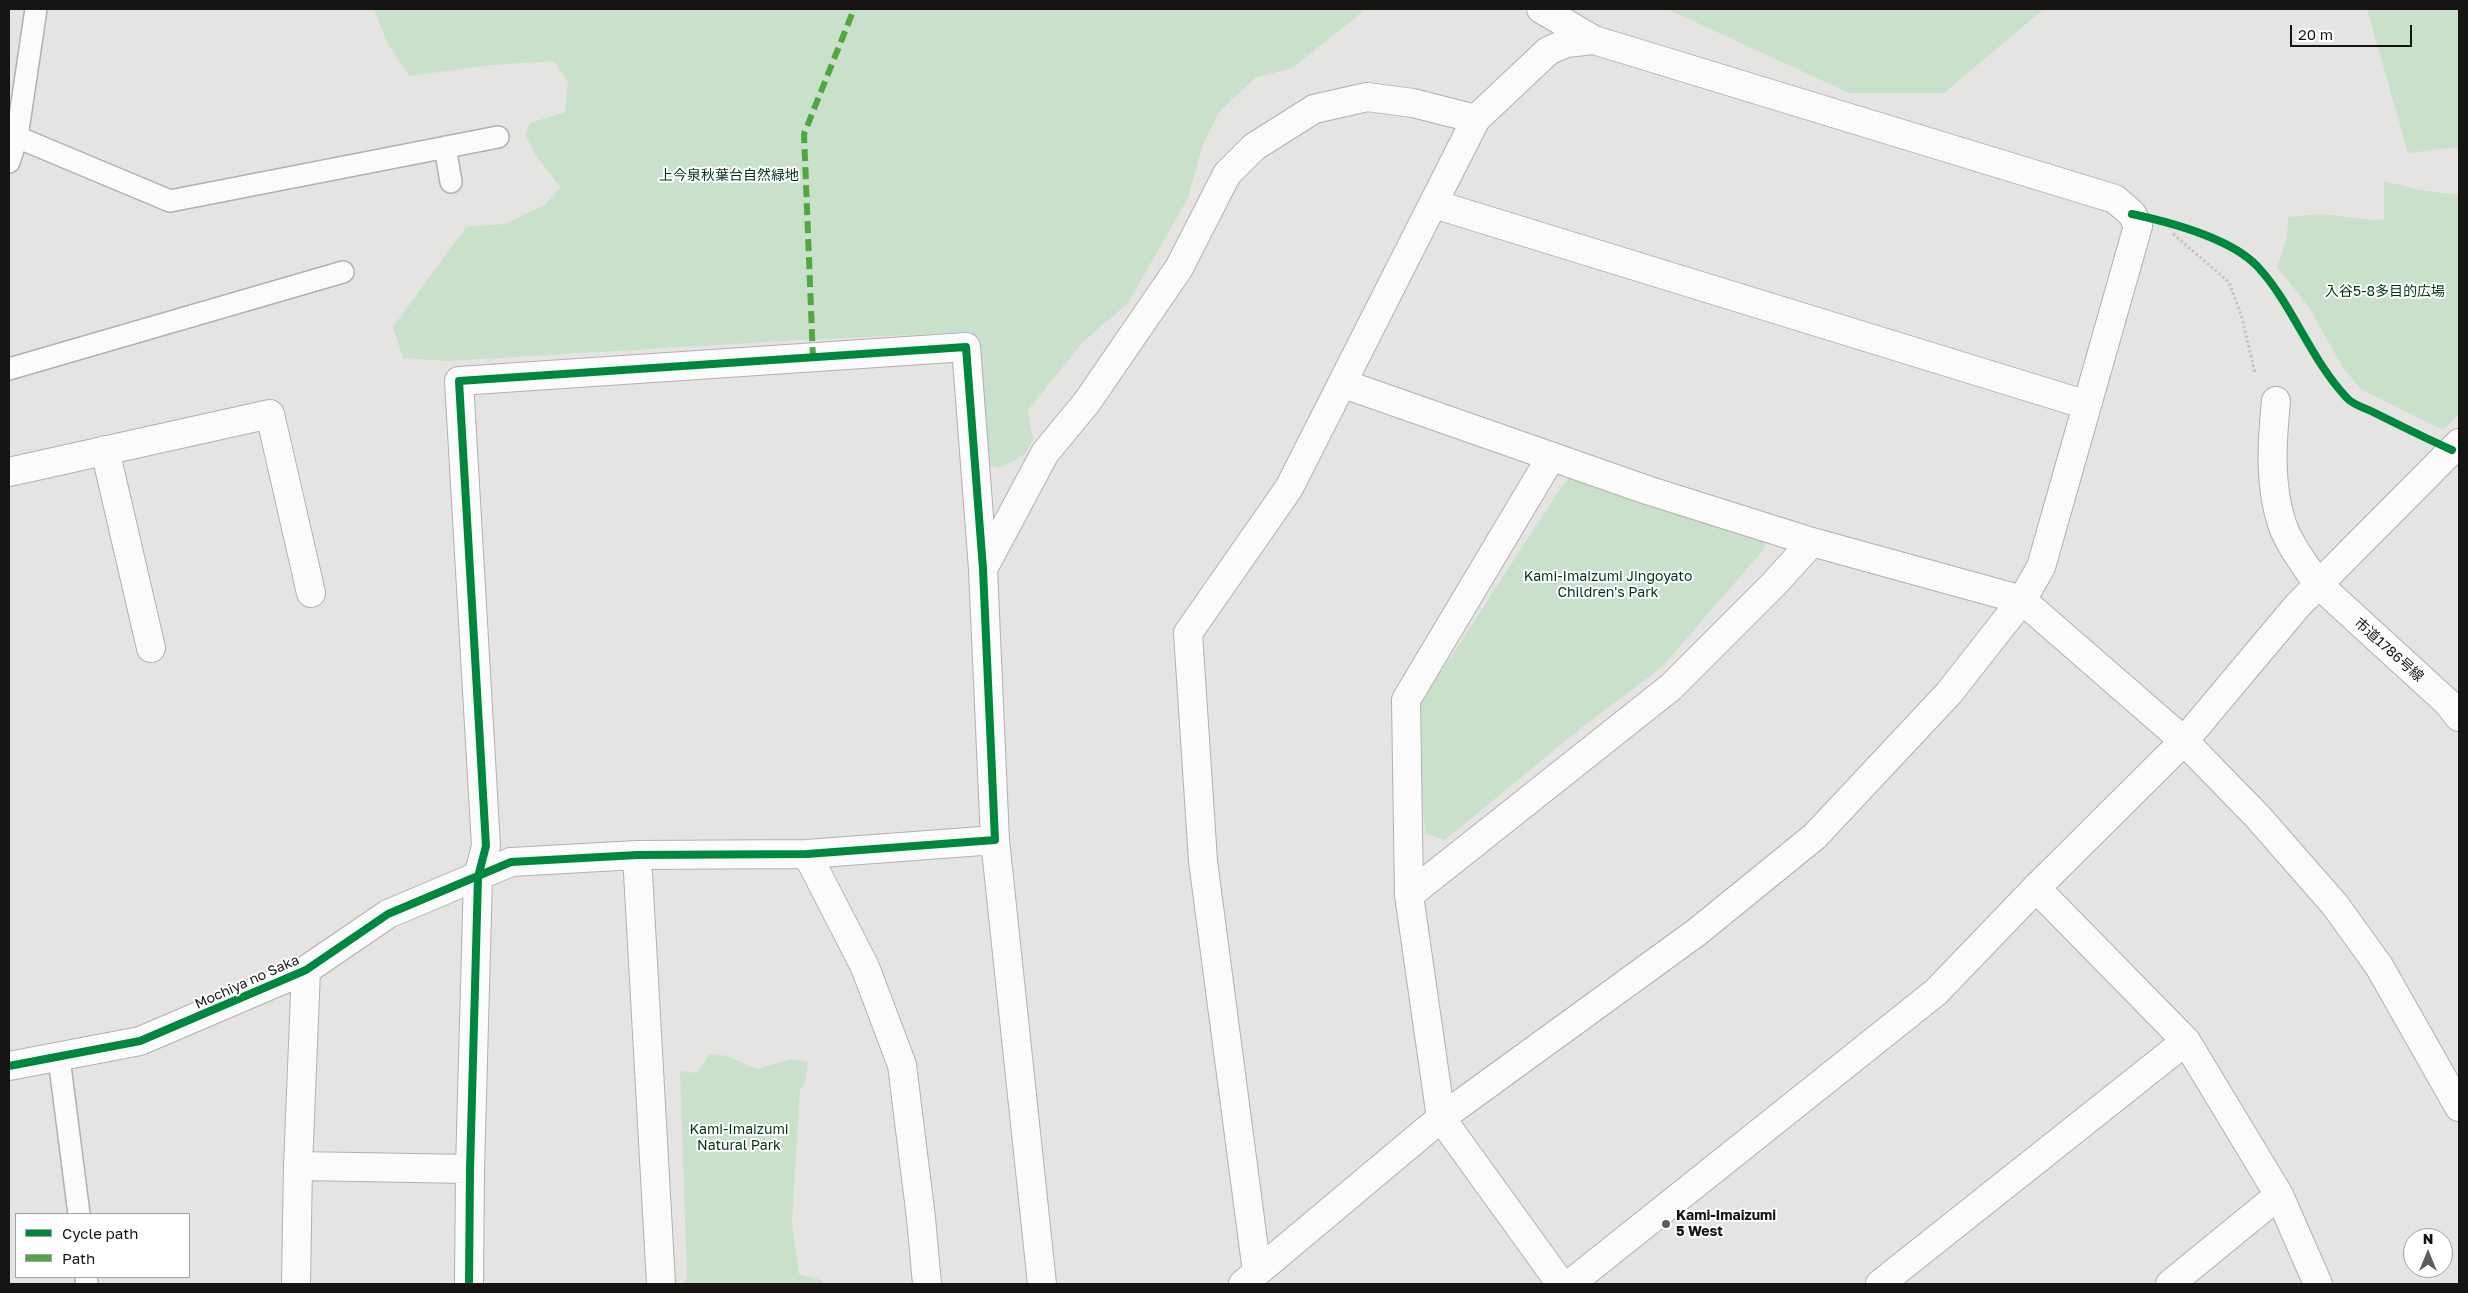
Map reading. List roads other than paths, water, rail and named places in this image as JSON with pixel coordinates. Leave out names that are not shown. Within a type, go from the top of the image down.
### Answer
[{"type":"street","points":[[1250,1278],[1441,1118],[1697,932],[1815,836],[1949,693],[2022,600],[2040,567],[2138,226],[2132,214],[2115,199],[1594,40],[1541,9]]},
{"type":"street","points":[[1250,1278],[1203,861],[1188,633],[1289,488],[1344,384],[1476,119],[1548,51],[1566,43],[1594,40]]},
{"type":"street","points":[[983,569],[1045,453],[1087,402],[1179,268],[1227,174],[1254,147],[1314,109],[1367,97],[1413,103],[1476,119]]},
{"type":"street","points":[[1434,204],[2087,405]]},
{"type":"street","points":[[469,1284],[470,1169],[478,877],[486,846],[460,381],[813,359],[966,347],[983,569],[995,840],[1042,1284]]},
{"type":"street","points":[[1344,384],[1647,490],[1812,542],[2022,600],[2184,741],[2258,817],[2335,905],[2379,966],[2459,1107]]},
{"type":"street","name":"市道1786号線","points":[[2276,400],[2272,447],[2275,485],[2282,524],[2297,553],[2318,584],[2448,703],[2459,717]]},
{"type":"street","points":[[9,472],[270,414],[311,593]]},
{"type":"street","points":[[1570,1284],[1936,992],[2036,888],[2184,741],[2318,584],[2456,446]]},
{"type":"street","points":[[105,450],[151,648]]},
{"type":"street","points":[[1551,457],[1406,700],[1409,895],[1441,1118],[1561,1284]]},
{"type":"street","points":[[1409,895],[1671,687],[1774,584],[1812,542]]},
{"type":"street","name":"Mochiya no Saka","points":[[9,1066],[59,1058],[140,1041],[306,970],[388,914],[511,862],[637,856],[807,854],[995,840]]},
{"type":"street","points":[[807,854],[865,967],[902,1064],[927,1284]]},
{"type":"street","points":[[637,856],[661,1284]]},
{"type":"street","points":[[2036,888],[2186,1041],[2279,1195],[2318,1284]]},
{"type":"street","points":[[296,1284],[298,1166],[306,970]]},
{"type":"street","points":[[1880,1284],[2186,1041]]},
{"type":"street","points":[[298,1166],[470,1169]]},
{"type":"street","points":[[2170,1284],[2279,1195]]},
{"type":"lane","points":[[9,162],[17,137],[36,9]]},
{"type":"lane","points":[[17,137],[170,201],[498,137]]},
{"type":"lane","points":[[445,147],[451,182]]},
{"type":"lane","points":[[9,370],[343,272]]},
{"type":"lane","points":[[59,1058],[78,1213]]},
{"type":"place","name":"Kami-Imaizumi 5 West","points":[[1666,1224]]},
{"type":"park label","name":"上今泉秋葉台自然緑地","points":[[729,176]]},
{"type":"park label","name":"入谷5-8多目的広場","points":[[2385,292]]},
{"type":"park label","name":"Kami-Imaizumi Jingoyato Children's Park","points":[[1608,586]]},
{"type":"park label","name":"Kami-Imaizumi Natural Park","points":[[739,1138]]}]
